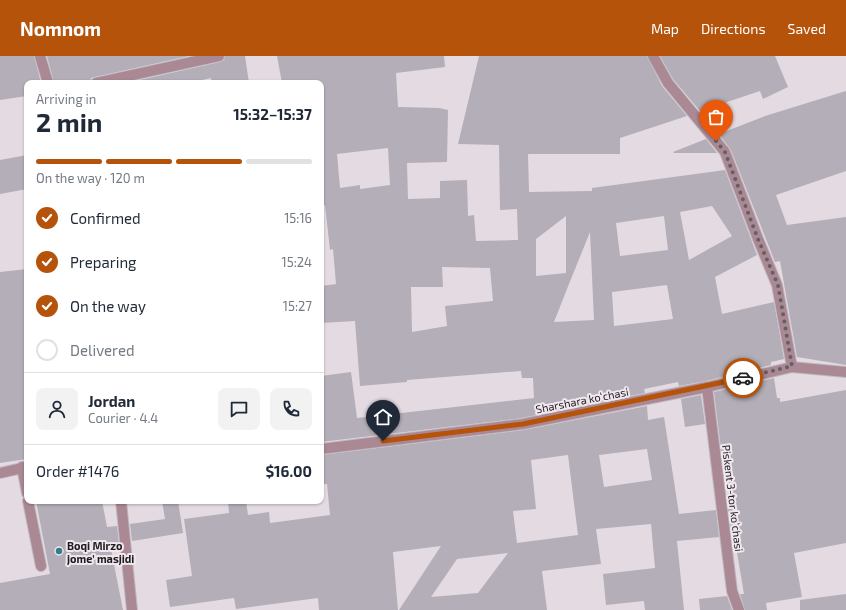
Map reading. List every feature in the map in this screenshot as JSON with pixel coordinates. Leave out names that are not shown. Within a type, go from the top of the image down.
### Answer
[{"type":"street","points":[[40,56],[47,80]]},
{"type":"street","points":[[110,80],[219,56]]},
{"type":"street","points":[[652,56],[668,83],[725,152],[758,239],[778,285],[792,366]]},
{"type":"street","name":"Sharshara koʻchasi","points":[[324,449],[523,424],[707,387],[792,366],[846,372]]},
{"type":"street","name":"Piskent 3-tor koʻchasi","points":[[707,387],[732,591],[739,610]]},
{"type":"street","points":[[0,473],[24,467]]},
{"type":"street","points":[[29,504],[41,566]]},
{"type":"street","points":[[121,504],[132,610]]},
{"type":"building","points":[[0,56],[34,56],[40,80],[24,80],[24,96],[0,100]]},
{"type":"building","points":[[47,56],[189,56],[91,78],[91,80],[53,80]]},
{"type":"building","points":[[225,56],[245,56],[249,80],[211,80],[211,78],[202,80],[139,80],[220,62],[224,60]]},
{"type":"building","points":[[277,56],[444,56],[445,67],[396,73],[398,107],[439,108],[448,110],[447,162],[407,163],[408,199],[440,198],[440,181],[467,180],[468,216],[474,215],[476,241],[518,240],[517,209],[500,210],[499,145],[458,144],[479,56],[647,56],[662,86],[687,116],[620,138],[620,154],[528,154],[529,192],[592,191],[592,188],[725,170],[757,255],[715,277],[722,314],[774,302],[784,359],[771,362],[771,365],[706,381],[679,386],[678,382],[644,389],[645,393],[522,418],[324,442],[324,376],[351,372],[357,418],[534,398],[533,378],[522,378],[521,371],[407,380],[407,382],[360,386],[355,321],[324,323],[324,286],[336,284],[333,249],[330,250],[325,205],[324,80],[281,80]],"holes":[[[388,148],[390,185],[360,189],[360,185],[340,188],[337,154]],[[712,206],[732,236],[689,260],[680,212]],[[566,216],[566,273],[536,276],[536,239]],[[664,216],[668,250],[620,256],[616,223]],[[590,232],[594,320],[554,322]],[[442,267],[490,268],[493,301],[445,306],[447,326],[412,332],[411,287],[443,287]],[[667,285],[673,319],[614,326],[612,292]]]},
{"type":"building","points":[[660,56],[775,56],[788,87],[763,99],[760,91],[700,111],[673,79]]},
{"type":"building","points":[[846,91],[846,171],[776,195],[787,225],[846,217],[846,365],[797,357],[780,261],[775,262],[731,150],[719,134],[765,116]]},
{"type":"building","points":[[706,139],[717,153],[673,152]]},
{"type":"building","points":[[24,156],[24,190],[0,194],[0,160]]},
{"type":"building","points":[[24,269],[24,459],[0,463],[0,272]]},
{"type":"building","points":[[774,378],[777,398],[780,398],[780,402],[846,390],[846,543],[794,553],[802,597],[766,603],[767,610],[745,610],[740,594],[744,594],[734,535],[732,536],[728,509],[731,508],[723,465],[714,392]]},
{"type":"building","points":[[701,395],[705,424],[685,427],[681,399]]},
{"type":"building","points":[[647,406],[648,420],[664,417],[679,514],[716,510],[719,537],[677,541],[684,610],[645,610],[644,601],[606,605],[603,574],[655,568],[651,524],[596,529],[601,564],[542,571],[547,610],[399,610],[441,546],[393,552],[398,610],[319,610],[318,598],[236,609],[234,598],[170,607],[166,580],[192,576],[184,519],[229,513],[228,504],[246,504],[248,515],[269,512],[270,523],[330,515],[327,484],[324,484],[324,455],[524,430]],"holes":[[[647,449],[652,480],[604,487],[599,455]],[[568,455],[578,535],[517,543],[513,511],[536,509],[531,460]],[[508,553],[478,593],[431,597],[457,559]]]},
{"type":"building","points":[[37,504],[103,504],[107,527],[117,526],[119,543],[110,544],[123,610],[0,610],[0,583],[50,574]]},
{"type":"building","points":[[162,504],[178,504],[183,533],[132,541],[130,524],[165,519]]},
{"type":"building","points":[[846,594],[846,610],[800,610],[800,600]]},
{"type":"building","points":[[727,596],[732,610],[700,610],[699,599]]},
{"type":"way so far","points":[[716,141],[725,152],[758,239],[778,285],[792,366],[743,378]]},
{"type":"place","name":"Boqi Mirzo jome’ masjidi","points":[[59,551]]},
{"type":"route","points":[[383,441],[523,424],[707,387],[743,378]]}]
